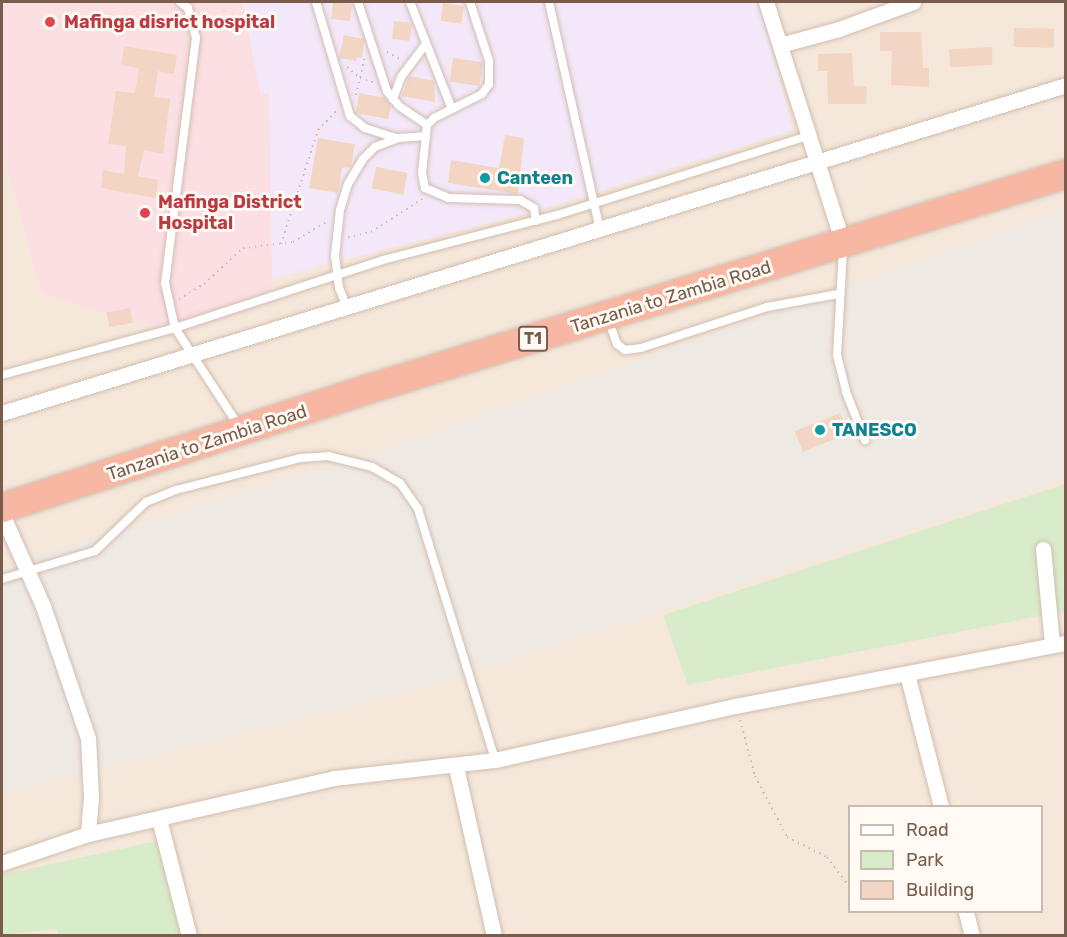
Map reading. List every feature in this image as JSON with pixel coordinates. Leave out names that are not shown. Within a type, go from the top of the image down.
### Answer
[{"type":"highway","name":"Tanzania to Zambia Road","points":[[2,508],[243,433],[372,388],[1065,174]]},
{"type":"street","points":[[766,2],[843,244]]},
{"type":"street","points":[[780,45],[839,29],[913,2]]},
{"type":"street","points":[[2,413],[599,226],[817,162],[1065,85]]},
{"type":"street","points":[[2,514],[29,571],[63,657],[88,738],[91,798],[88,834]]},
{"type":"street","points":[[2,863],[88,834],[334,778],[456,767],[495,760],[735,706],[1059,644],[1043,549]]},
{"type":"street","points":[[908,674],[941,805]]},
{"type":"street","points":[[456,767],[494,936]]},
{"type":"street","points":[[159,819],[189,936]]},
{"type":"street","points":[[966,913],[972,936]]},
{"type":"lane","points":[[180,2],[188,8],[196,38],[168,244],[168,305],[175,328],[243,433]]},
{"type":"lane","points":[[316,2],[350,116],[365,128],[398,138]]},
{"type":"lane","points":[[358,2],[384,83],[393,99],[428,125]]},
{"type":"lane","points":[[410,2],[452,109]]},
{"type":"lane","points":[[470,2],[491,74],[482,94],[452,109],[428,125],[422,173],[429,193],[458,199],[520,200],[534,208],[536,221]]},
{"type":"lane","points":[[549,2],[599,226]]},
{"type":"lane","points":[[393,99],[409,64],[425,45]]},
{"type":"lane","points":[[346,305],[336,274],[336,238],[340,210],[363,159],[375,147],[398,138],[425,136]]},
{"type":"lane","points":[[2,375],[175,328],[336,274],[594,204],[808,136]]},
{"type":"lane","points":[[843,244],[838,294],[837,355],[846,392],[865,440]]},
{"type":"lane","points":[[608,316],[617,344],[626,350],[641,348],[767,307],[838,294]]},
{"type":"lane","points":[[2,579],[95,551],[146,502],[176,490],[301,458],[328,456],[372,467],[400,483],[418,509],[495,760]]},
{"type":"path","points":[[350,116],[370,40],[409,64]]},
{"type":"path","points":[[282,244],[318,130],[345,104]]},
{"type":"path","points":[[336,238],[371,232],[429,193]]},
{"type":"path","points":[[168,305],[204,284],[243,248],[282,244],[307,237],[340,210]]},
{"type":"path","points":[[735,706],[755,776],[787,837],[827,857],[848,887]]},
{"type":"path","points":[[908,913],[935,915],[947,913]]},
{"type":"shaded area","points":[[2,2],[1065,2],[1065,935],[2,936]]},
{"type":"shaded area","name":"Mafinga District Hospital","points":[[2,2],[242,2],[261,95],[269,93],[272,303],[182,335],[42,294],[2,149]]},
{"type":"shaded area","points":[[242,2],[758,2],[793,130],[536,211],[272,278],[269,94],[261,95]]},
{"type":"shaded area","points":[[1065,209],[1065,478],[458,678],[2,794],[2,565],[386,449]]},
{"type":"green space","points":[[1065,484],[1065,611],[688,685],[663,615]]},
{"type":"green space","points":[[157,841],[180,935],[58,935],[57,929],[2,935],[2,875]]},
{"type":"building","points":[[333,2],[352,4],[350,21],[331,19]]},
{"type":"building","points":[[443,3],[464,6],[461,24],[440,21]]},
{"type":"building","points":[[394,21],[412,23],[410,41],[392,39]]},
{"type":"building","points":[[1014,28],[1054,29],[1054,48],[1014,47]]},
{"type":"building","points":[[880,32],[921,32],[923,68],[929,68],[929,87],[891,85],[892,51],[880,51]]},
{"type":"building","points":[[344,35],[364,39],[362,58],[357,57],[356,61],[339,58]]},
{"type":"building","points":[[124,46],[177,55],[174,74],[158,71],[154,97],[170,99],[163,154],[144,150],[138,176],[158,180],[156,198],[101,188],[103,170],[124,174],[126,146],[108,144],[116,91],[135,93],[139,68],[121,65]]},
{"type":"building","points":[[992,47],[993,65],[950,67],[949,49]]},
{"type":"building","points":[[852,53],[854,86],[867,86],[866,104],[828,104],[827,71],[818,71],[818,54]]},
{"type":"building","points":[[453,58],[483,62],[479,86],[450,82]]},
{"type":"building","points":[[409,76],[434,81],[435,102],[402,96]]},
{"type":"building","points":[[359,93],[385,98],[391,106],[388,119],[356,113]]},
{"type":"building","name":"Canteen","points":[[505,135],[524,138],[518,194],[448,183],[451,160],[499,168]]},
{"type":"building","points":[[318,138],[355,144],[351,167],[342,168],[338,193],[309,188]]},
{"type":"building","points":[[376,167],[407,173],[403,195],[372,189]]},
{"type":"building","points":[[130,308],[133,323],[109,327],[106,313]]},
{"type":"building","name":"TANESCO","points":[[840,413],[848,433],[803,452],[795,431]]},
{"type":"place","name":"Mafinga disrict hospital","points":[[50,22]]},
{"type":"place","name":"Canteen","points":[[485,178]]},
{"type":"place","name":"Mafinga District Hospital","points":[[145,213]]},
{"type":"place","name":"TANESCO","points":[[820,430]]}]
